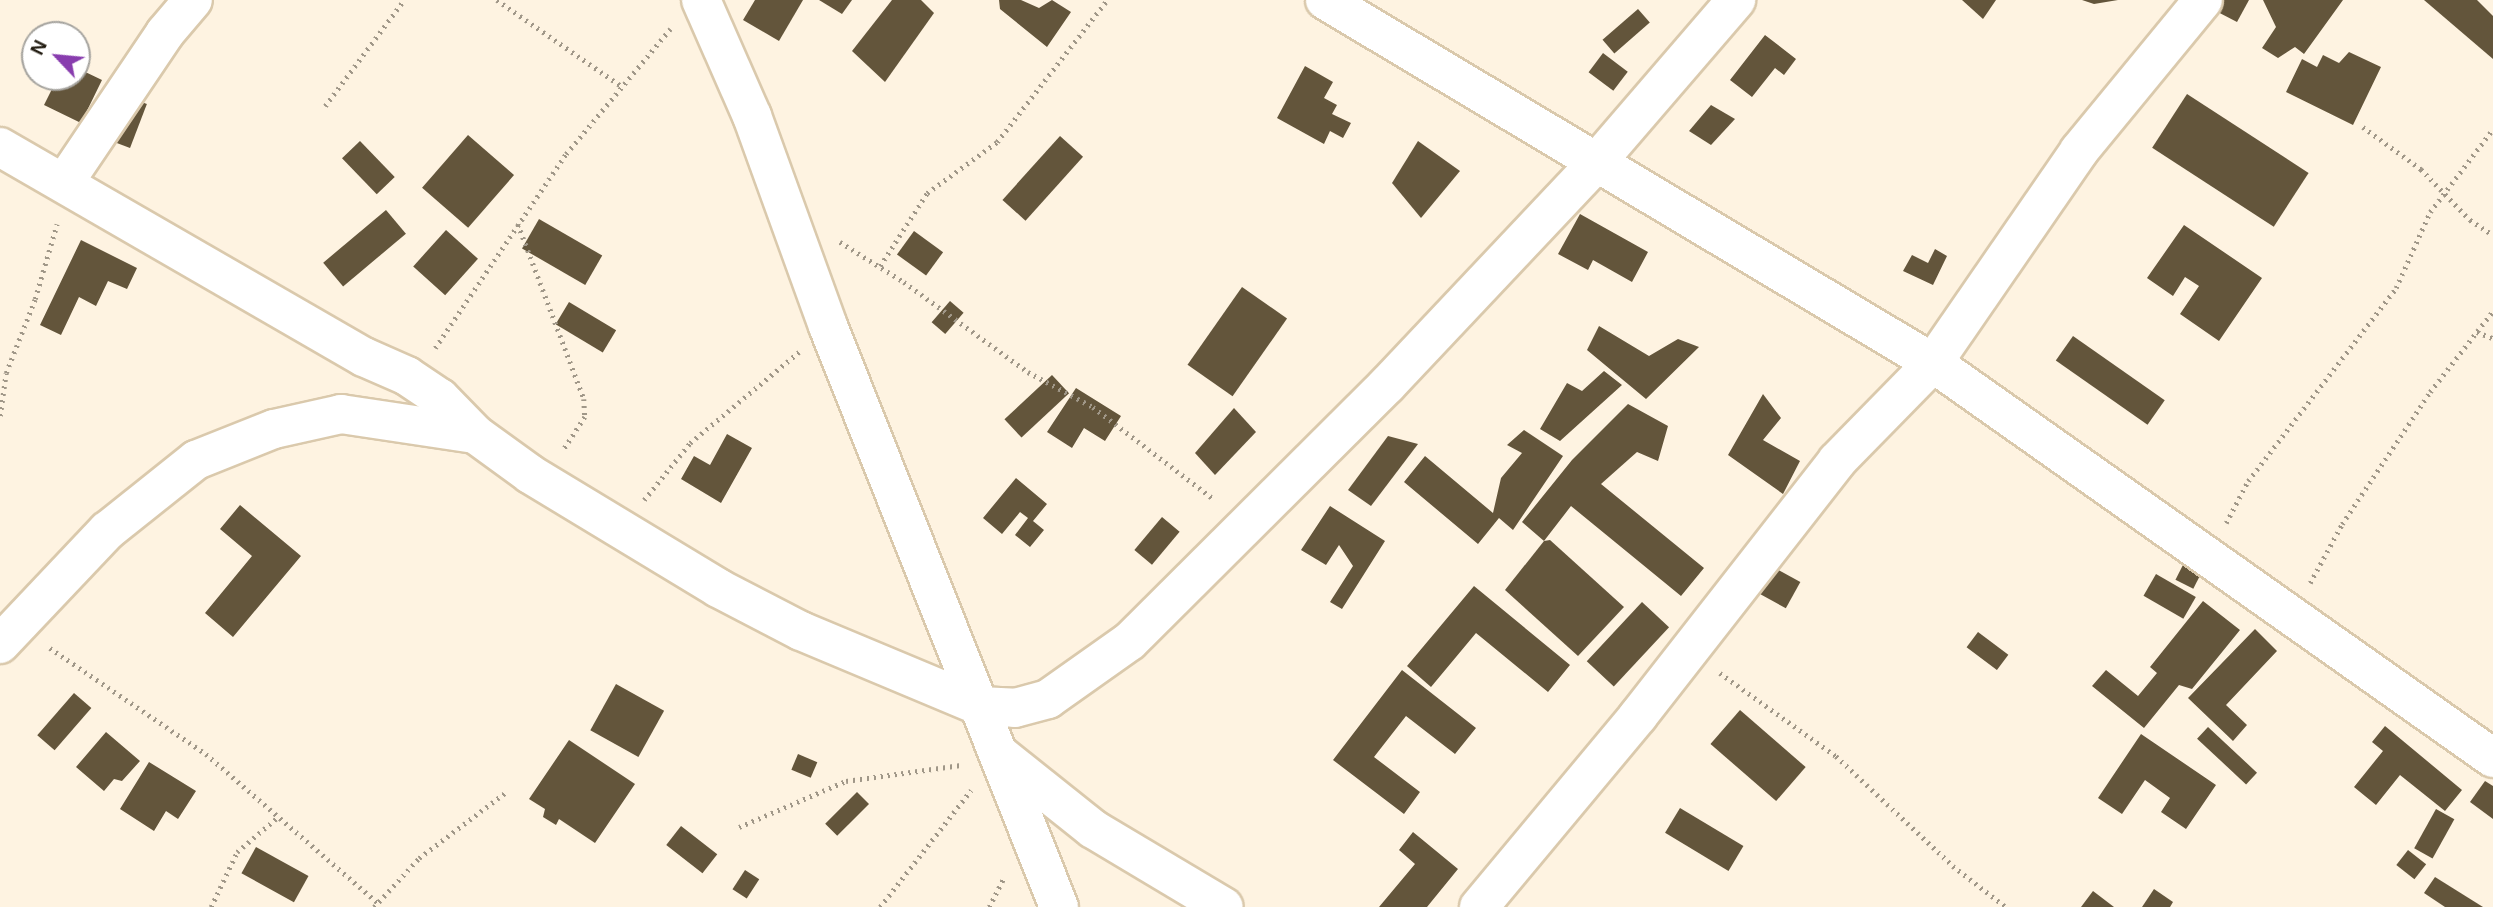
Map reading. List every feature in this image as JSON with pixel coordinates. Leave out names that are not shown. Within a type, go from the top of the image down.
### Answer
[{"type":"street","points":[[64,183],[165,33],[193,0]]},
{"type":"street","points":[[701,0],[752,116],[828,326],[980,706],[996,757],[1059,907]]},
{"type":"street","points":[[1325,0],[1933,363],[2493,758]]},
{"type":"street","points":[[0,147],[364,357],[407,376],[440,398],[475,434],[530,474],[718,588],[801,631],[980,706],[1015,708],[1048,699],[1073,684],[1130,641],[1387,385],[1596,163],[1736,0]]},
{"type":"street","points":[[1479,907],[1688,651],[1837,461],[1933,363],[2079,151],[2203,0]]},
{"type":"street","points":[[9,635],[107,531],[196,460],[274,429],[341,414],[475,434]]},
{"type":"street","points":[[996,757],[1093,829],[1224,907]]},
{"type":"path","points":[[325,106],[404,0]]},
{"type":"path","points":[[497,0],[621,86]]},
{"type":"path","points":[[880,266],[928,193],[997,142],[1107,0]]},
{"type":"path","points":[[407,376],[455,323],[517,223],[621,86],[672,27]]},
{"type":"path","points":[[2363,127],[2421,169],[2470,220],[2493,235]]},
{"type":"path","points":[[2209,556],[2248,481],[2396,288],[2444,192],[2493,129]]},
{"type":"path","points":[[0,416],[6,373],[50,255],[64,183]]},
{"type":"path","points":[[786,208],[880,266],[1028,372],[1093,407],[1247,525]]},
{"type":"path","points":[[517,223],[586,408],[580,427],[565,448],[530,474]]},
{"type":"path","points":[[2293,615],[2342,524],[2493,311]]},
{"type":"path","points":[[621,528],[690,443],[828,326]]},
{"type":"path","points":[[2477,332],[2493,338]]},
{"type":"path","points":[[9,635],[206,754],[376,905],[419,858],[505,793]]},
{"type":"path","points":[[1688,651],[1836,756],[1954,866],[2006,907]]},
{"type":"path","points":[[739,827],[846,781],[996,757]]},
{"type":"path","points":[[880,907],[996,757]]},
{"type":"path","points":[[211,907],[237,852],[278,817]]},
{"type":"building","points":[[755,0],[803,0],[779,41],[743,20]]},
{"type":"building","points":[[819,0],[852,0],[842,14]]},
{"type":"building","points":[[892,0],[921,0],[934,13],[885,82],[852,51]]},
{"type":"building","points":[[999,0],[1021,0],[1039,8],[1052,0],[1071,12],[1047,47],[1000,9]]},
{"type":"building","points":[[1962,0],[1996,0],[1983,19]]},
{"type":"building","points":[[2082,0],[2118,0],[2094,4]]},
{"type":"building","points":[[2214,0],[2249,0],[2237,22],[2210,8]]},
{"type":"building","points":[[2263,0],[2343,0],[2304,54],[2295,47],[2278,58],[2262,48],[2276,27]]},
{"type":"building","points":[[2424,0],[2477,0],[2493,16],[2493,59]]},
{"type":"building","points":[[1638,9],[1650,23],[1614,53],[1603,40]]},
{"type":"building","points":[[1765,35],[1796,59],[1784,75],[1775,68],[1752,97],[1730,80]]},
{"type":"building","points":[[2349,52],[2381,67],[2353,125],[2286,92],[2302,59],[2317,67],[2323,55],[2339,63]]},
{"type":"building","points":[[1603,53],[1628,72],[1613,91],[1589,72]]},
{"type":"building","points":[[1305,66],[1333,82],[1324,98],[1337,105],[1332,114],[1351,123],[1343,138],[1330,131],[1324,144],[1277,118]]},
{"type":"building","points":[[91,75],[102,80],[81,123],[44,105],[51,91],[91,91]]},
{"type":"building","points":[[2187,94],[2309,173],[2274,227],[2152,148]]},
{"type":"building","points":[[131,98],[147,104],[130,148],[114,142]]},
{"type":"building","points":[[1711,105],[1735,119],[1711,145],[1689,131]]},
{"type":"building","points":[[468,135],[514,175],[468,228],[422,188]]},
{"type":"building","points":[[1060,136],[1083,157],[1025,221],[1002,200]]},
{"type":"building","points":[[360,141],[395,177],[377,194],[342,158]]},
{"type":"building","points":[[1418,141],[1460,171],[1421,218],[1392,183]]},
{"type":"building","points":[[386,210],[406,234],[343,286],[323,263]]},
{"type":"building","points":[[1580,214],[1648,252],[1632,282],[1593,260],[1588,270],[1558,254]]},
{"type":"building","points":[[539,219],[602,256],[585,285],[522,248]]},
{"type":"building","points":[[2184,225],[2262,278],[2219,341],[2180,314],[2199,286],[2185,277],[2173,296],[2147,278]]},
{"type":"building","points":[[446,230],[478,259],[445,295],[413,266]]},
{"type":"building","points":[[914,231],[943,252],[926,276],[897,254]]},
{"type":"building","points":[[81,240],[137,268],[127,289],[108,281],[96,306],[79,297],[61,335],[40,325]]},
{"type":"building","points":[[1935,249],[1947,256],[1933,285],[1903,271],[1912,255],[1928,263]]},
{"type":"building","points":[[1242,287],[1287,319],[1233,396],[1188,365]]},
{"type":"building","points":[[950,301],[964,313],[945,334],[932,322]]},
{"type":"building","points":[[569,302],[616,330],[603,353],[556,324]]},
{"type":"building","points":[[1599,326],[1649,356],[1678,339],[1699,347],[1646,399],[1587,350]]},
{"type":"building","points":[[2073,336],[2165,400],[2148,425],[2056,361]]},
{"type":"building","points":[[1604,371],[1622,385],[1560,441],[1540,429],[1567,383],[1582,391]]},
{"type":"building","points":[[1052,375],[1069,393],[1022,438],[1004,419]]},
{"type":"building","points":[[1076,388],[1121,416],[1105,441],[1084,428],[1072,448],[1047,432]]},
{"type":"building","points":[[1763,394],[1781,418],[1763,440],[1800,461],[1783,494],[1728,455]]},
{"type":"building","points":[[1628,404],[1668,426],[1658,461],[1637,452],[1601,484],[1704,568],[1681,596],[1571,506],[1544,541],[1522,522],[1572,460]]},
{"type":"building","points":[[1234,408],[1256,432],[1215,475],[1195,453]]},
{"type":"building","points":[[1524,430],[1563,456],[1513,530],[1499,518],[1478,544],[1404,482],[1425,456],[1493,513],[1501,478],[1522,453],[1507,445]]},
{"type":"building","points":[[727,434],[752,448],[721,503],[681,479],[694,456],[710,465]]},
{"type":"building","points":[[1388,436],[1418,444],[1371,506],[1348,490]]},
{"type":"building","points":[[1016,478],[1047,504],[1033,521],[1044,530],[1030,547],[1015,535],[1028,518],[1020,512],[1002,534],[983,518]]},
{"type":"building","points":[[240,505],[301,556],[233,637],[205,613],[252,556],[220,529]]},
{"type":"building","points":[[1330,506],[1385,541],[1342,609],[1330,602],[1353,566],[1339,545],[1326,565],[1301,550]]},
{"type":"building","points":[[1162,517],[1180,532],[1152,565],[1134,550]]},
{"type":"building","points":[[1550,540],[1624,607],[1578,656],[1505,590],[1544,541]]},
{"type":"building","points":[[2185,561],[2203,570],[2193,589],[2175,580]]},
{"type":"building","points":[[1775,568],[1800,582],[1786,608],[1760,594]]},
{"type":"building","points":[[2156,574],[2196,597],[2183,619],[2144,596]]},
{"type":"building","points":[[1474,586],[1570,665],[1548,692],[1476,633],[1431,687],[1407,666]]},
{"type":"building","points":[[2203,601],[2240,630],[2192,689],[2179,685],[2144,728],[2092,686],[2106,670],[2138,696],[2157,673],[2150,667]]},
{"type":"building","points":[[1642,602],[1669,627],[1614,686],[1587,661]]},
{"type":"building","points":[[2255,629],[2277,651],[2226,705],[2247,725],[2233,741],[2188,698]]},
{"type":"building","points":[[1978,632],[2008,655],[1997,670],[1967,647]]},
{"type":"building","points":[[1402,670],[1476,728],[1455,754],[1406,716],[1374,757],[1420,792],[1404,814],[1333,760]]},
{"type":"building","points":[[616,684],[664,711],[638,757],[590,730]]},
{"type":"building","points":[[74,693],[91,708],[55,750],[37,735]]},
{"type":"building","points":[[1740,710],[1806,767],[1776,801],[1710,744]]},
{"type":"building","points":[[2385,726],[2462,790],[2445,811],[2400,775],[2376,805],[2354,787],[2383,751],[2372,742]]},
{"type":"building","points":[[2208,727],[2257,773],[2246,784],[2197,739]]},
{"type":"building","points":[[106,732],[140,761],[122,781],[114,779],[104,791],[76,767]]},
{"type":"building","points":[[2141,734],[2216,785],[2186,829],[2161,812],[2170,798],[2145,780],[2122,814],[2098,798]]},
{"type":"building","points":[[569,740],[635,784],[595,843],[559,819],[556,825],[543,817],[545,809],[529,799]]},
{"type":"building","points":[[798,754],[817,762],[811,778],[791,770]]},
{"type":"building","points":[[149,762],[196,791],[178,819],[166,811],[154,831],[120,809]]},
{"type":"building","points":[[2485,781],[2493,786],[2493,819],[2470,802]]},
{"type":"building","points":[[857,792],[869,804],[837,836],[825,824]]},
{"type":"building","points":[[1680,808],[1743,846],[1728,871],[1665,833]]},
{"type":"building","points":[[2436,809],[2454,819],[2433,859],[2414,848]]},
{"type":"building","points":[[681,826],[717,854],[702,873],[666,845]]},
{"type":"building","points":[[1413,832],[1458,869],[1427,907],[1379,907],[1415,864],[1399,850]]},
{"type":"building","points":[[256,847],[308,876],[294,902],[241,873]]},
{"type":"building","points":[[2408,850],[2426,864],[2414,879],[2396,865]]},
{"type":"building","points":[[745,870],[759,879],[747,899],[732,889]]},
{"type":"building","points":[[2435,877],[2483,907],[2445,907],[2424,893]]},
{"type":"building","points":[[2154,889],[2173,902],[2170,907],[2142,907]]},
{"type":"building","points":[[2093,891],[2114,907],[2081,907]]}]
